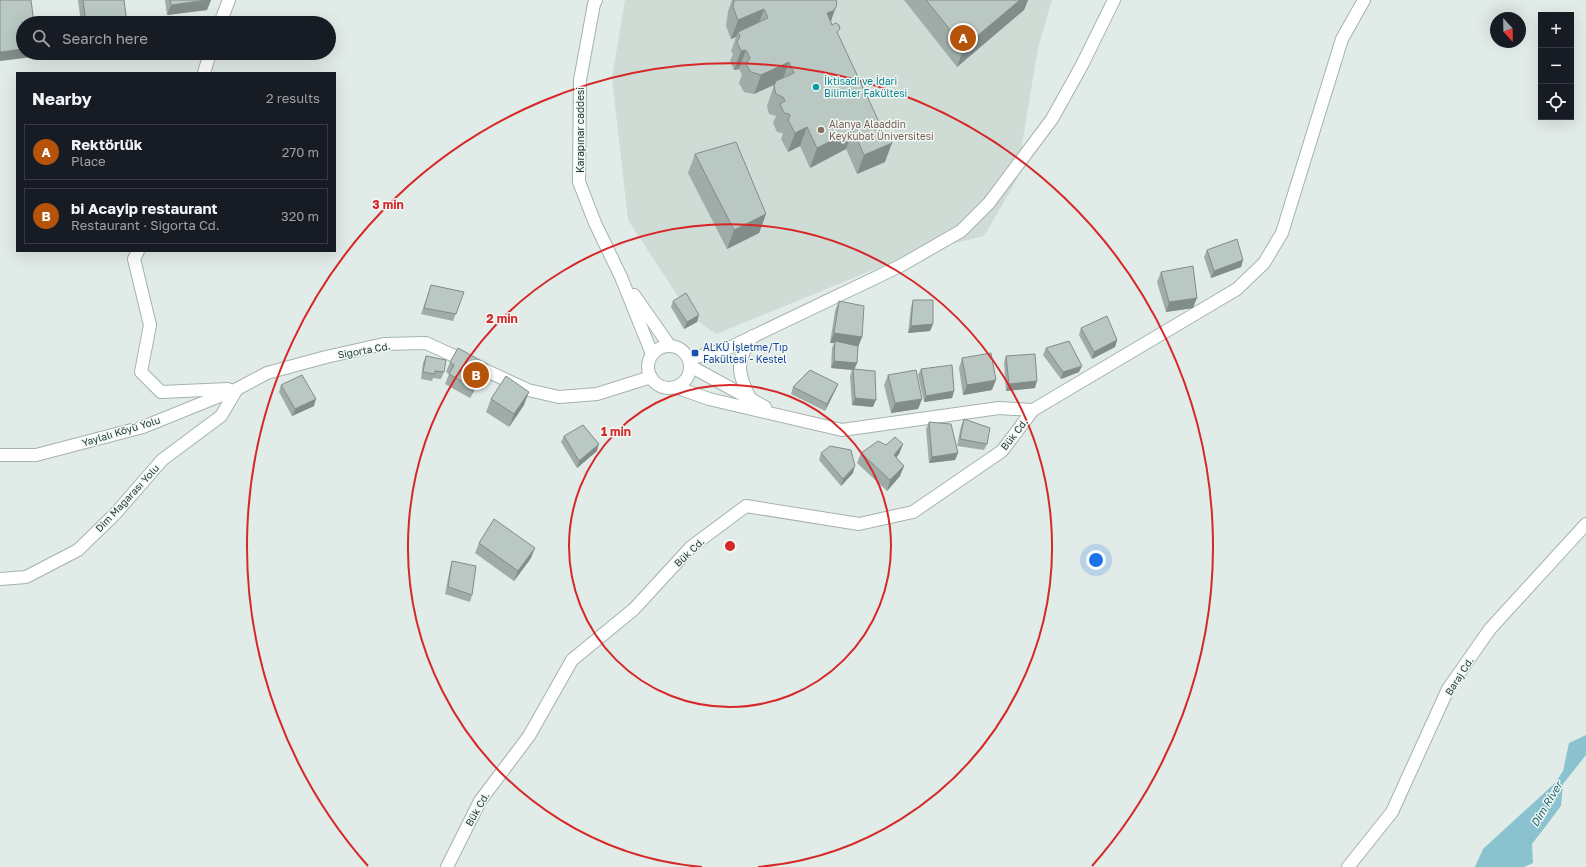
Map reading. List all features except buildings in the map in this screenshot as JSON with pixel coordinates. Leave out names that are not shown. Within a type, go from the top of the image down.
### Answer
[{"type":"street","points":[[223,16],[229,0]]},
{"type":"street","name":"Karapınar caddesi","points":[[596,0],[580,80],[579,182],[595,223],[622,277],[652,354]]},
{"type":"street","points":[[688,359],[712,354],[753,336],[900,266],[961,231],[989,203],[1052,119],[1082,65],[1114,0]]},
{"type":"street","points":[[780,415],[751,400],[688,359],[676,346],[669,345],[660,348],[652,354],[648,365],[651,377],[655,383],[661,386],[668,388],[675,387],[709,398],[842,430],[999,408],[1032,410],[1237,290],[1264,263],[1282,233],[1342,39],[1364,0]]},
{"type":"street","points":[[204,72],[208,60]]},
{"type":"street","points":[[138,252],[134,259],[150,325],[141,372],[161,392],[237,389]]},
{"type":"street","name":"Karapınar caddesi","points":[[622,277],[669,345]]},
{"type":"street","points":[[751,400],[741,381],[740,366],[744,350],[753,336]]},
{"type":"street","name":"Sigorta Cd.","points":[[237,389],[267,373],[326,357],[384,344],[426,343],[528,390],[559,397],[597,394],[651,377]]},
{"type":"street","points":[[675,387],[686,379],[688,359]]},
{"type":"street","name":"Yaylalı Köyü Yolu","points":[[0,455],[36,455],[143,427],[237,389]]},
{"type":"street","name":"Dim Mağarası Yolu","points":[[0,579],[26,577],[78,550],[115,514],[162,460],[221,416],[237,389]]},
{"type":"street","name":"Bük Cd.","points":[[447,867],[480,801],[529,736],[572,660],[634,609],[691,547],[746,506],[859,524],[913,512],[1002,451],[1032,410]]},
{"type":"street","name":"Baraj Cd.","points":[[1348,867],[1392,812],[1448,689],[1490,629],[1586,524]]},
{"type":"shaded area","name":"Alanya Alaaddin Keykubat Üniversitesi","points":[[625,0],[1052,0],[1038,48],[1016,181],[984,236],[917,252],[716,334],[691,316],[628,220],[612,78]]},
{"type":"water","name":"Dim River","points":[[1586,735],[1586,755],[1563,784],[1561,806],[1532,844],[1533,863],[1524,867],[1475,867],[1483,849],[1555,783],[1563,771],[1569,743]]},
{"type":"place","name":"Rektörlük","points":[[963,38]]},
{"type":"place","name":"İktisadi ve İdari Bilimler Fakültesi","points":[[816,87]]},
{"type":"place","name":"Alanya Alaaddin Keykubat Üniversitesi","points":[[821,130]]},
{"type":"place","name":"ALKÜ İşletme/Tıp Fakültesi - Kestel","points":[[695,353]]},
{"type":"place","name":"bi Acayip restaurant","points":[[476,375]]}]
